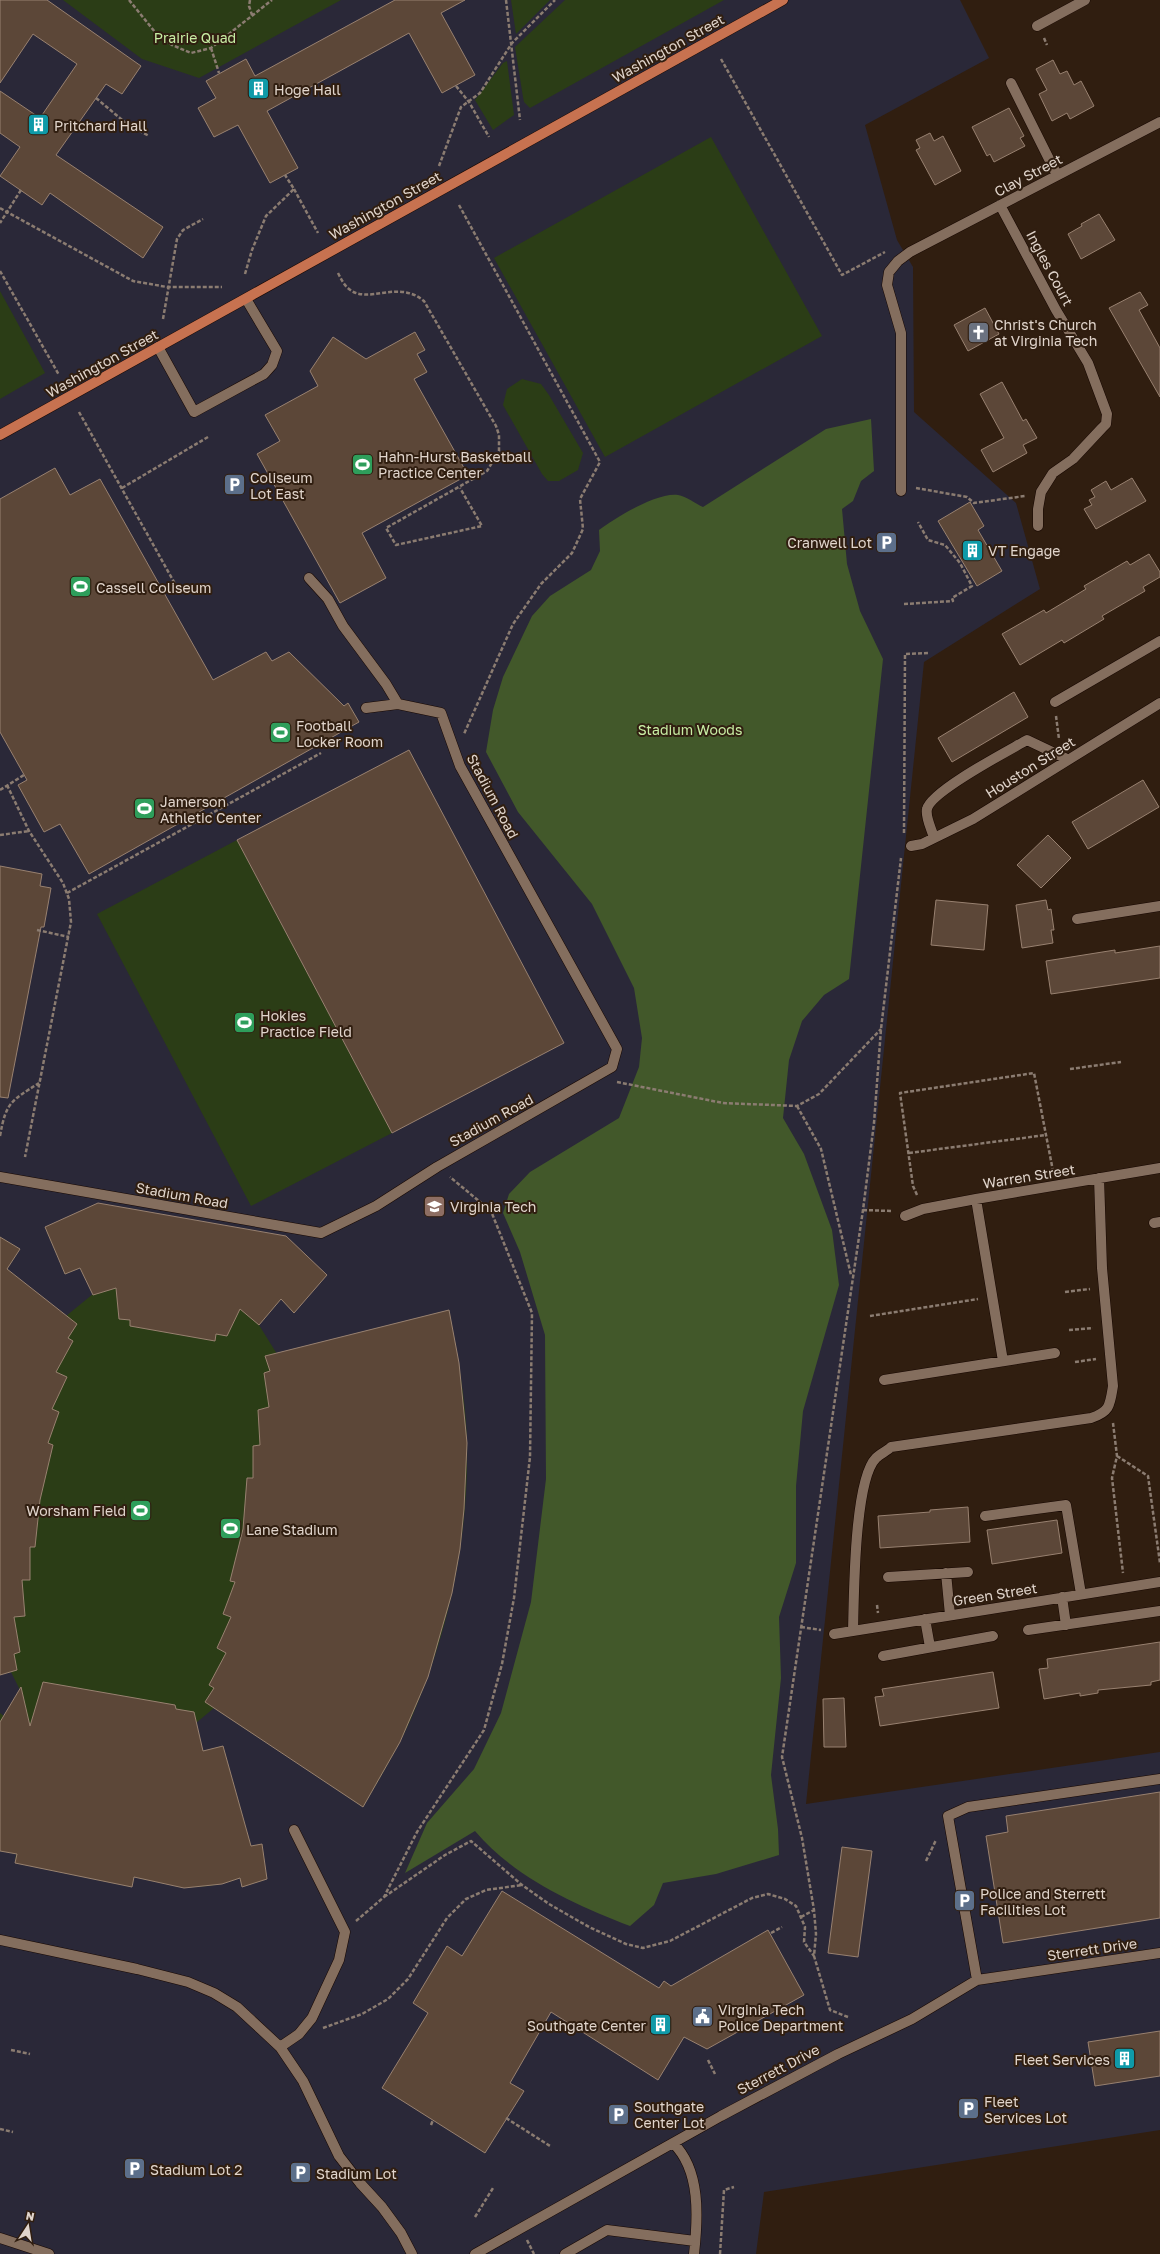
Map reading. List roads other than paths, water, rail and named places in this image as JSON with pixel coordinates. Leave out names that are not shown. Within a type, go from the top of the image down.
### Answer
[{"type":"main road","name":"Washington Street","points":[[0,435],[783,0]]},
{"type":"street","points":[[1037,26],[1085,0]]},
{"type":"street","points":[[1011,82],[1057,176]]},
{"type":"street","name":"Clay Street","points":[[901,491],[901,333],[887,285],[889,272],[898,261],[910,252],[1160,122]]},
{"type":"street","name":"Ingles Court","points":[[1000,205],[1056,310],[1088,363],[1107,414],[1106,424],[1073,459],[1053,473],[1041,492],[1038,509],[1038,526]]},
{"type":"street","points":[[158,347],[194,412],[264,374],[272,365],[277,350],[246,299]]},
{"type":"street","points":[[309,578],[328,599],[343,626],[386,684],[398,704],[366,708]]},
{"type":"street","points":[[1055,702],[1160,642]]},
{"type":"street","name":"Houston Street","points":[[907,842],[934,838],[973,819],[1067,759],[1160,703]]},
{"type":"street","name":"Stadium Road","points":[[0,1177],[321,1233],[376,1206],[437,1167],[612,1067],[617,1049],[460,766],[441,713],[398,704]]},
{"type":"street","points":[[934,838],[927,816],[927,808],[930,802],[945,789],[1027,740],[1067,759]]},
{"type":"street","points":[[1077,919],[1160,906]]},
{"type":"street","name":"Warren Street","points":[[905,1216],[923,1209],[976,1199],[1160,1168]]},
{"type":"street","points":[[854,1630],[856,1537],[866,1480],[875,1458],[891,1447],[1091,1418],[1107,1410],[1111,1402],[1113,1386],[1104,1288],[1099,1178]]},
{"type":"street","points":[[976,1199],[1002,1362]]},
{"type":"street","points":[[884,1380],[1055,1353]]},
{"type":"street","points":[[985,1516],[1066,1505],[1081,1594]]},
{"type":"street","points":[[888,1576],[968,1572]]},
{"type":"street","points":[[946,1573],[950,1615]]},
{"type":"street","name":"Green Street","points":[[834,1634],[1160,1582]]},
{"type":"street","points":[[1062,1597],[1066,1625]]},
{"type":"street","points":[[1028,1630],[1160,1611]]},
{"type":"street","points":[[925,1619],[930,1648]]},
{"type":"street","points":[[883,1656],[993,1636]]},
{"type":"street","points":[[977,1980],[948,1816],[968,1807],[1160,1779]]},
{"type":"street","points":[[280,2047],[299,2034],[312,2018],[339,1960],[345,1932],[294,1830]]},
{"type":"street","points":[[0,1940],[137,1969],[188,1982],[214,1993],[237,2007],[280,2047],[302,2081],[339,2156],[360,2183],[382,2207],[401,2233],[412,2254]]},
{"type":"street","name":"Sterrett Drive","points":[[475,2254],[673,2143],[838,2054],[912,2019],[977,1980],[1160,1953]]},
{"type":"street","points":[[673,2143],[683,2152],[688,2161],[693,2181],[696,2202],[694,2254]]},
{"type":"street","points":[[565,2254],[607,2230],[695,2240]]},
{"type":"street","points":[[0,2238],[49,2254]]},
{"type":"place","name":"Hoge Hall","points":[[259,89]]},
{"type":"place","name":"Pritchard Hall","points":[[39,125]]},
{"type":"place","name":"Christ's Church at Virginia Tech","points":[[978,332]]},
{"type":"place","name":"Hahn-Hurst Basketball Practice Center","points":[[362,464]]},
{"type":"place","name":"Coliseum Lot East","points":[[234,485]]},
{"type":"place","name":"Cranwell Lot","points":[[887,542]]},
{"type":"place","name":"VT Engage","points":[[973,550]]},
{"type":"place","name":"Cassell Coliseum","points":[[81,587]]},
{"type":"place","name":"Football Locker Room","points":[[281,733]]},
{"type":"place","name":"Jamerson Athletic Center","points":[[144,809]]},
{"type":"place","name":"Hokies Practice Field","points":[[245,1023]]},
{"type":"place","name":"Virginia Tech","points":[[434,1206]]},
{"type":"place","name":"Worsham Field","points":[[141,1510]]},
{"type":"place","name":"Lane Stadium","points":[[231,1529]]},
{"type":"place","name":"Police and Sterrett Facilities Lot","points":[[965,1901]]},
{"type":"place","name":"Virginia Tech Police Department","points":[[703,2017]]},
{"type":"place","name":"Southgate Center","points":[[661,2025]]},
{"type":"place","name":"Fleet Services","points":[[1125,2059]]},
{"type":"place","name":"Fleet Services Lot","points":[[968,2109]]},
{"type":"place","name":"Southgate Center Lot","points":[[618,2114]]},
{"type":"place","name":"Stadium Lot 2","points":[[135,2169]]},
{"type":"place","name":"Stadium Lot","points":[[300,2173]]},
{"type":"park label","name":"Prairie Quad","points":[[195,37]]},
{"type":"park label","name":"Stadium Woods","points":[[690,729]]}]
